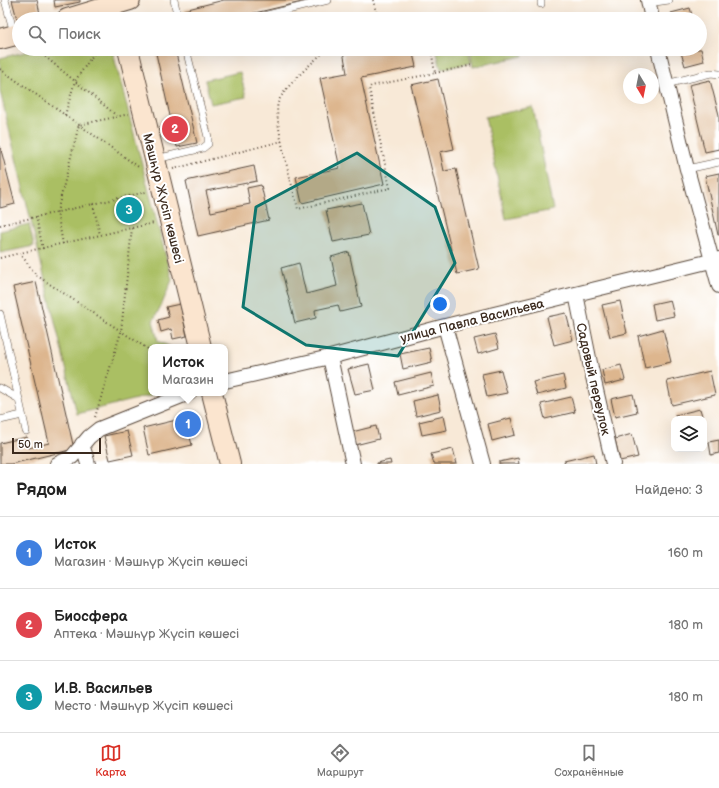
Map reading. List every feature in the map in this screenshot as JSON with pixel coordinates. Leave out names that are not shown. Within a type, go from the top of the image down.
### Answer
[{"type":"street","points":[[648,1],[650,12]]},
{"type":"street","points":[[96,12],[121,6]]},
{"type":"street","name":"Мәшһүр Жүсіп көшесі","points":[[130,56],[155,174],[200,344]]},
{"type":"street","points":[[660,56],[687,169],[716,260],[719,286]]},
{"type":"street","name":"улица Павла Васильева","points":[[228,380],[330,357],[445,326],[716,260]]},
{"type":"street","name":"Садовый переулок","points":[[576,294],[613,464]]},
{"type":"street","points":[[445,326],[483,464]]},
{"type":"street","points":[[330,357],[353,464]]},
{"type":"street","points":[[57,464],[72,457],[85,441],[99,429],[182,396]]},
{"type":"street","points":[[213,396],[230,464]]},
{"type":"street","points":[[85,441],[88,464]]},
{"type":"lane","points":[[5,0],[11,36]]},
{"type":"lane","points":[[174,0],[177,12]]},
{"type":"lane","points":[[279,12],[328,0]]},
{"type":"lane","points":[[648,1],[669,0]]},
{"type":"lane","points":[[155,174],[208,144],[208,137],[188,56]]},
{"type":"lane","points":[[666,84],[711,73],[719,74]]},
{"type":"lane","points":[[687,169],[719,162]]},
{"type":"lane","points":[[0,314],[26,431]]},
{"type":"lane","points":[[0,388],[19,399]]},
{"type":"lane","points":[[0,420],[22,415]]},
{"type":"path","points":[[374,0],[377,12]]},
{"type":"path","points":[[45,56],[117,116]]},
{"type":"path","points":[[65,115],[75,81],[92,56]]},
{"type":"path","points":[[320,56],[284,92],[278,103],[278,124],[298,209],[390,188],[369,88],[371,86],[473,65]]},
{"type":"path","points":[[432,56],[436,73]]},
{"type":"path","points":[[0,69],[150,175],[282,141]]},
{"type":"path","points":[[79,125],[129,114]]},
{"type":"path","points":[[63,244],[56,212],[79,125]]},
{"type":"path","points":[[0,225],[93,204],[155,174]]},
{"type":"path","points":[[93,204],[100,235]]},
{"type":"path","points":[[36,217],[43,249]]},
{"type":"path","points":[[0,258],[161,221]]},
{"type":"path","points":[[85,441],[121,332],[132,228]]},
{"type":"path","points":[[20,253],[36,274],[148,349]]},
{"type":"highlighted area","points":[[357,153],[435,207],[455,263],[398,356],[306,345],[243,307],[256,207]]},
{"type":"green space","points":[[12,55],[114,56],[172,280],[153,321],[158,341],[164,344],[148,344],[148,396],[77,414],[0,91],[0,58]]},
{"type":"green space","points":[[438,56],[470,56],[471,63],[441,69]]},
{"type":"green space","points":[[471,56],[523,56],[473,67]]},
{"type":"green space","points":[[240,72],[246,97],[211,104],[205,80]]},
{"type":"green space","points":[[533,107],[553,210],[506,219],[485,117]]},
{"type":"green space","points":[[29,224],[34,246],[0,253],[0,231]]},
{"type":"building","points":[[12,0],[37,0],[40,12],[15,12]]},
{"type":"building","points":[[54,0],[80,0],[80,2],[55,7]]},
{"type":"building","points":[[224,0],[306,0],[259,12],[184,12],[184,10]]},
{"type":"building","points":[[690,8],[691,12],[675,12]]},
{"type":"building","points":[[157,56],[177,56],[197,143],[177,147]]},
{"type":"building","points":[[344,56],[414,56],[416,67],[361,78],[384,184],[302,203],[296,177],[340,168],[320,78],[347,73]]},
{"type":"building","points":[[682,56],[703,56],[704,61],[685,66]]},
{"type":"building","points":[[438,79],[454,149],[440,152],[444,171],[456,169],[479,269],[457,274],[411,85]]},
{"type":"building","points":[[710,80],[719,115],[719,149],[705,152],[689,85]]},
{"type":"building","points":[[0,146],[15,204],[0,208]]},
{"type":"building","points":[[254,166],[257,181],[206,191],[211,212],[250,204],[247,188],[261,185],[269,220],[198,236],[186,181]]},
{"type":"building","points":[[719,173],[719,235],[718,235],[705,176]]},
{"type":"building","points":[[362,203],[369,235],[333,242],[326,210]]},
{"type":"building","points":[[349,252],[361,307],[340,312],[338,305],[315,310],[316,318],[295,323],[281,268],[299,263],[306,294],[337,286],[331,257]]},
{"type":"building","points":[[36,282],[74,449],[11,464],[0,464],[0,443],[27,437],[29,448],[49,443],[13,287]]},
{"type":"building","points":[[670,300],[674,316],[655,320],[652,304]]},
{"type":"building","points":[[620,301],[627,333],[610,337],[602,305]]},
{"type":"building","points":[[180,304],[187,336],[173,339],[171,329],[161,332],[158,320],[169,317],[166,307]]},
{"type":"building","points":[[566,313],[573,340],[554,345],[547,317]]},
{"type":"building","points":[[663,329],[671,362],[645,368],[638,336]]},
{"type":"building","points":[[495,334],[499,348],[478,354],[474,339]]},
{"type":"building","points":[[429,348],[432,362],[403,369],[400,354]]},
{"type":"building","points":[[369,364],[375,390],[355,394],[348,369]]},
{"type":"building","points":[[621,365],[625,380],[605,385],[602,370]]},
{"type":"building","points":[[501,370],[507,393],[487,397],[482,374]]},
{"type":"building","points":[[710,371],[715,395],[672,405],[667,381]]},
{"type":"building","points":[[431,373],[434,386],[398,395],[395,382]]},
{"type":"building","points":[[563,375],[566,388],[537,395],[533,382]]},
{"type":"building","points":[[633,394],[637,412],[615,417],[611,399]]},
{"type":"building","points":[[438,395],[441,410],[416,416],[413,401]]},
{"type":"building","points":[[571,397],[575,412],[545,419],[541,404]]},
{"type":"building","points":[[700,409],[702,416],[675,416]]},
{"type":"building","points":[[444,416],[447,430],[422,435],[419,422]]},
{"type":"building","points":[[185,418],[192,445],[149,455],[143,428]]},
{"type":"building","points":[[511,418],[515,435],[492,441],[488,424]]},
{"type":"building","points":[[376,426],[379,439],[355,445],[352,432]]},
{"type":"building","points":[[127,431],[133,455],[110,460],[104,436]]},
{"type":"building","points":[[632,434],[638,457],[620,461],[615,439]]},
{"type":"building","points":[[719,440],[719,453],[711,455],[709,442]]},
{"type":"building","points":[[453,449],[457,464],[434,464],[431,454]]},
{"type":"building","points":[[594,454],[596,464],[565,464],[564,461]]},
{"type":"building","points":[[518,458],[519,464],[499,464],[499,462]]},
{"type":"building","points":[[390,460],[391,464],[377,464],[377,463]]},
{"type":"place","name":"Биосфера","points":[[175,129]]},
{"type":"place","name":"И.В. Васильев","points":[[129,210]]},
{"type":"place","name":"Исток","points":[[188,424]]}]
